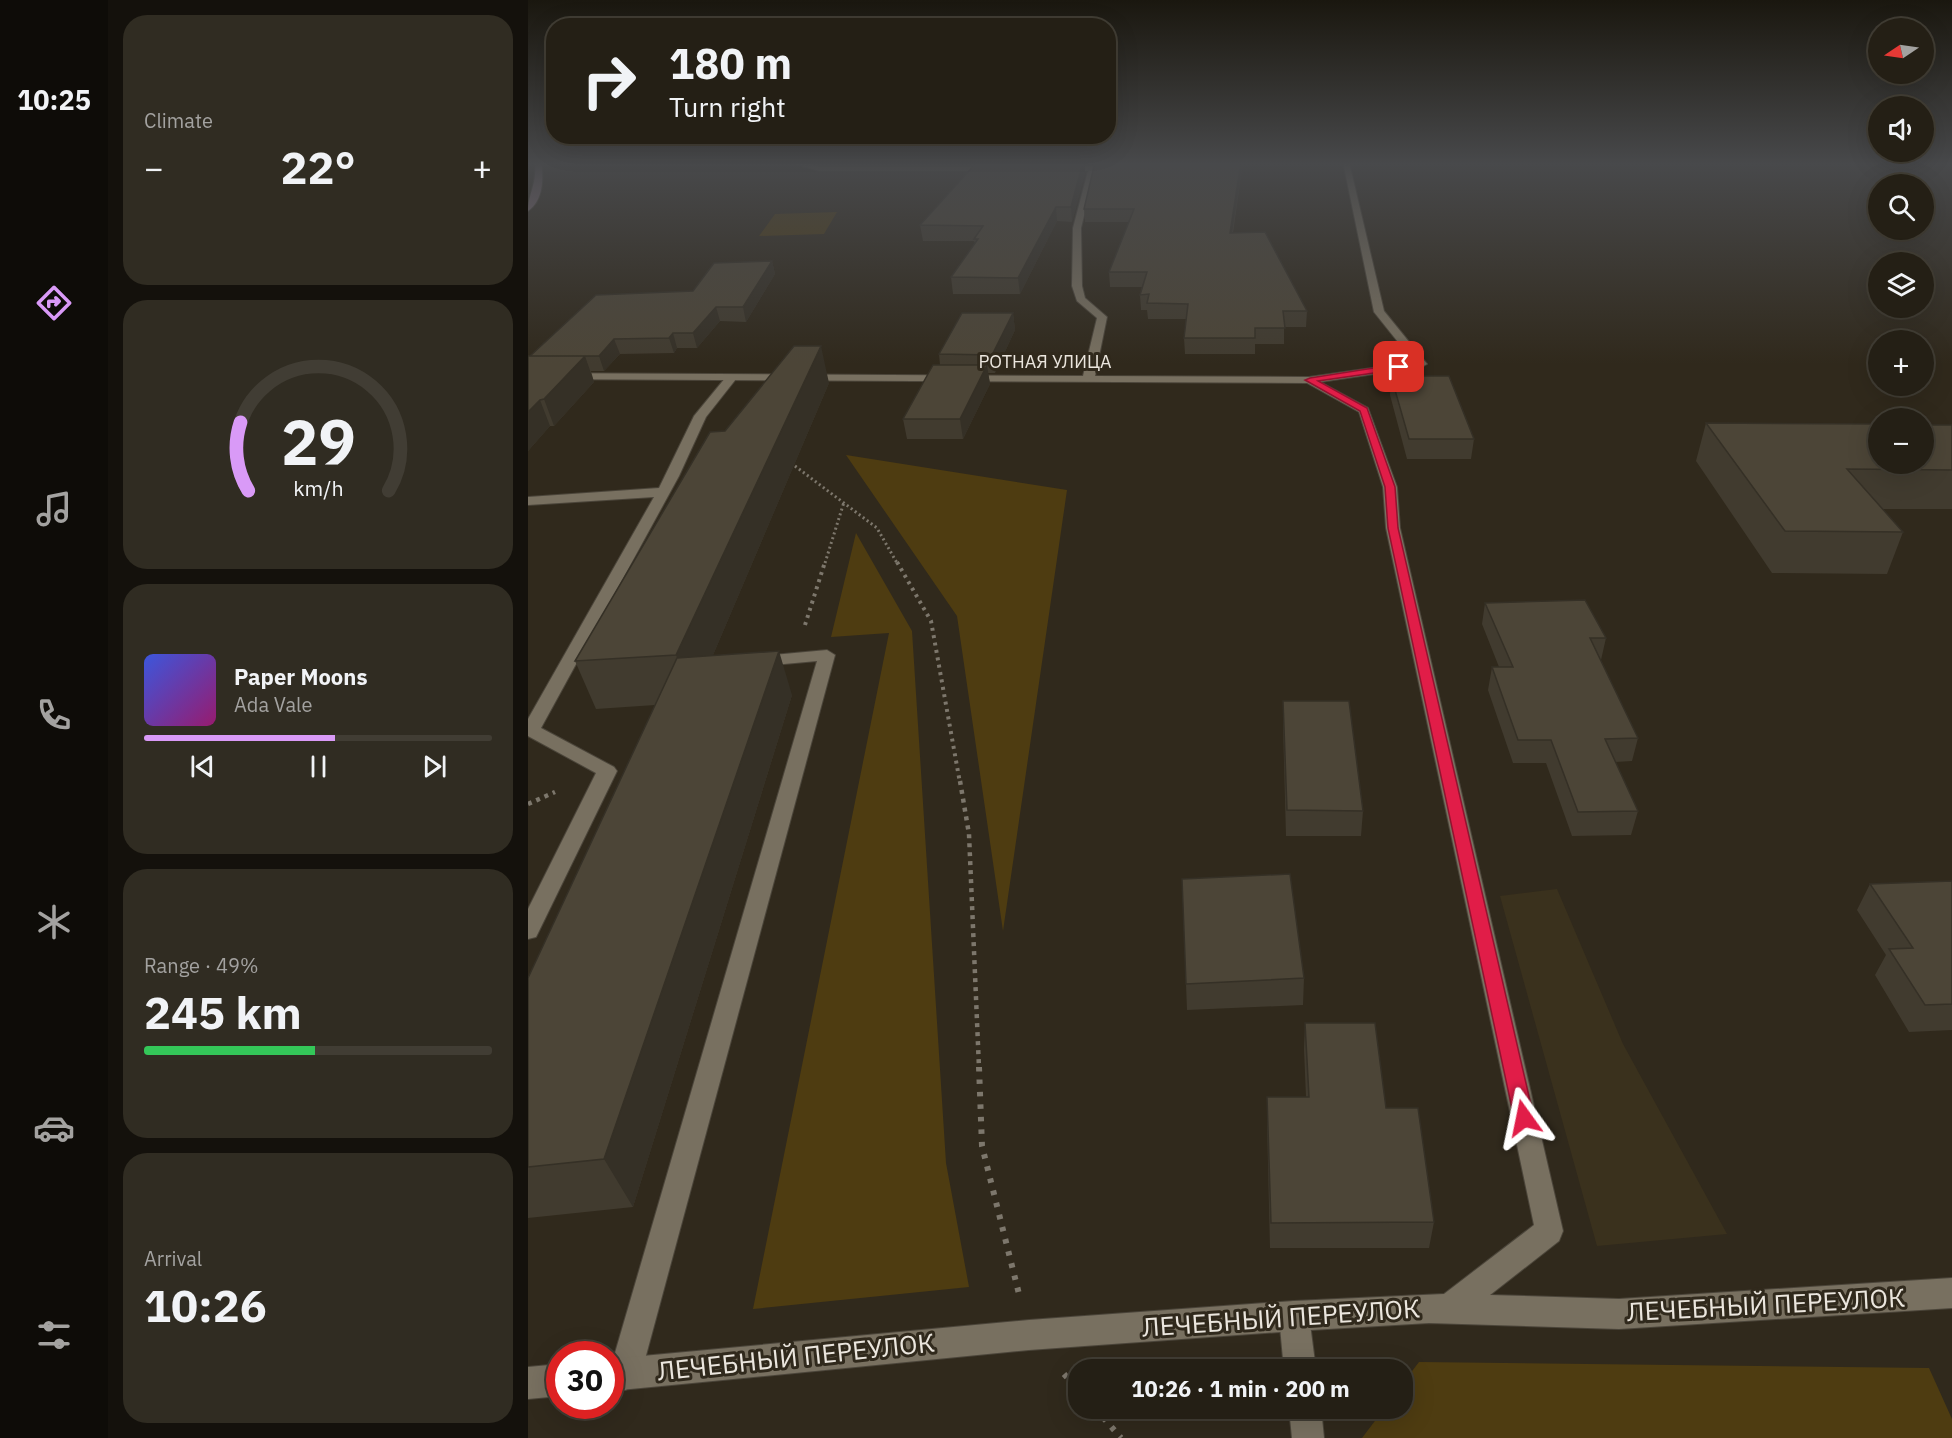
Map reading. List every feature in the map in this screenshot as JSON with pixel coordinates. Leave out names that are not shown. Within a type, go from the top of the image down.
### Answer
[{"type":"street","points":[[1077,229],[1077,286],[1080,299],[1102,317],[1088,380]]},
{"type":"street","name":"РОТНАЯ УЛИЦА","points":[[528,376],[730,379],[1310,380],[1422,363],[1378,312],[1360,229]]},
{"type":"street","points":[[528,932],[607,771],[531,730],[663,492],[700,416],[730,379]]},
{"type":"street","points":[[1310,380],[1364,410],[1390,487],[1393,528],[1549,1231],[1449,1308]]},
{"type":"street","points":[[528,501],[663,492]]},
{"type":"street","points":[[624,1353],[827,655],[761,661]]},
{"type":"street","name":"ЛЕЧЕБНЫЙ ПЕРЕУЛОК","points":[[624,1373],[1029,1335],[1293,1316],[1449,1308],[1619,1314],[1952,1293]]},
{"type":"street","points":[[1293,1316],[1299,1359]]},
{"type":"street","points":[[528,1383],[546,1381]]},
{"type":"street","points":[[1306,1419],[1308,1438]]},
{"type":"path","points":[[790,462],[877,528],[931,621],[969,834],[982,1146],[1029,1335]]},
{"type":"path","points":[[795,658],[844,502]]},
{"type":"path","points":[[1105,1419],[1121,1438]]},
{"type":"shaded area","points":[[764,229],[827,229],[824,234],[759,236]]},
{"type":"shaded area","points":[[846,455],[1067,490],[1003,931],[957,616]]},
{"type":"shaded area","points":[[856,533],[912,631],[946,1163],[969,1287],[753,1309],[889,633],[831,637]]},
{"type":"shaded area","points":[[1557,889],[1623,1044],[1727,1234],[1597,1246],[1500,896]]},
{"type":"shaded area","points":[[1419,1362],[1929,1368],[1952,1419],[1952,1438],[1362,1438],[1376,1419],[1413,1419],[1413,1370]]},
{"type":"building","points":[[981,229],[1044,229],[1018,278],[951,277],[978,239],[974,239]]},
{"type":"building","points":[[1126,229],[1231,229],[1230,233],[1265,232],[1307,311],[1283,311],[1285,328],[1255,328],[1255,338],[1184,338],[1188,304],[1147,303],[1149,294],[1140,295],[1147,272],[1109,272]]},
{"type":"building","points":[[772,261],[743,307],[716,307],[693,333],[673,333],[669,338],[614,339],[599,356],[530,356],[596,295],[693,291],[714,263]]},
{"type":"building","points":[[962,313],[1013,313],[992,355],[939,354]]},
{"type":"building","points":[[794,346],[821,346],[676,655],[575,661],[710,432],[725,431]]},
{"type":"building","points":[[528,356],[585,356],[544,399],[528,412]]},
{"type":"building","points":[[933,365],[987,365],[960,419],[903,419]]},
{"type":"building","points":[[1391,376],[1449,376],[1474,439],[1409,439]]},
{"type":"building","points":[[1706,423],[1868,424],[1868,469],[1847,469],[1903,532],[1785,531]]},
{"type":"building","points":[[1934,425],[1952,425],[1952,470],[1934,470]]},
{"type":"building","points":[[1585,600],[1606,638],[1590,638],[1638,738],[1605,739],[1638,811],[1578,812],[1551,740],[1518,740],[1492,667],[1513,667],[1485,603]]},
{"type":"building","points":[[779,651],[604,1159],[528,1167],[528,978],[677,658]]},
{"type":"building","points":[[1283,701],[1349,701],[1363,811],[1287,810]]},
{"type":"building","points":[[1290,874],[1304,978],[1186,984],[1182,879]]},
{"type":"building","points":[[1952,881],[1952,1004],[1925,1005],[1889,949],[1913,948],[1870,884]]},
{"type":"building","points":[[1305,1023],[1375,1023],[1386,1108],[1418,1108],[1434,1222],[1271,1223],[1267,1097],[1309,1097]]},
{"type":"route","points":[[1399,367],[1310,380],[1364,410],[1390,487],[1393,528],[1524,1118]]}]
